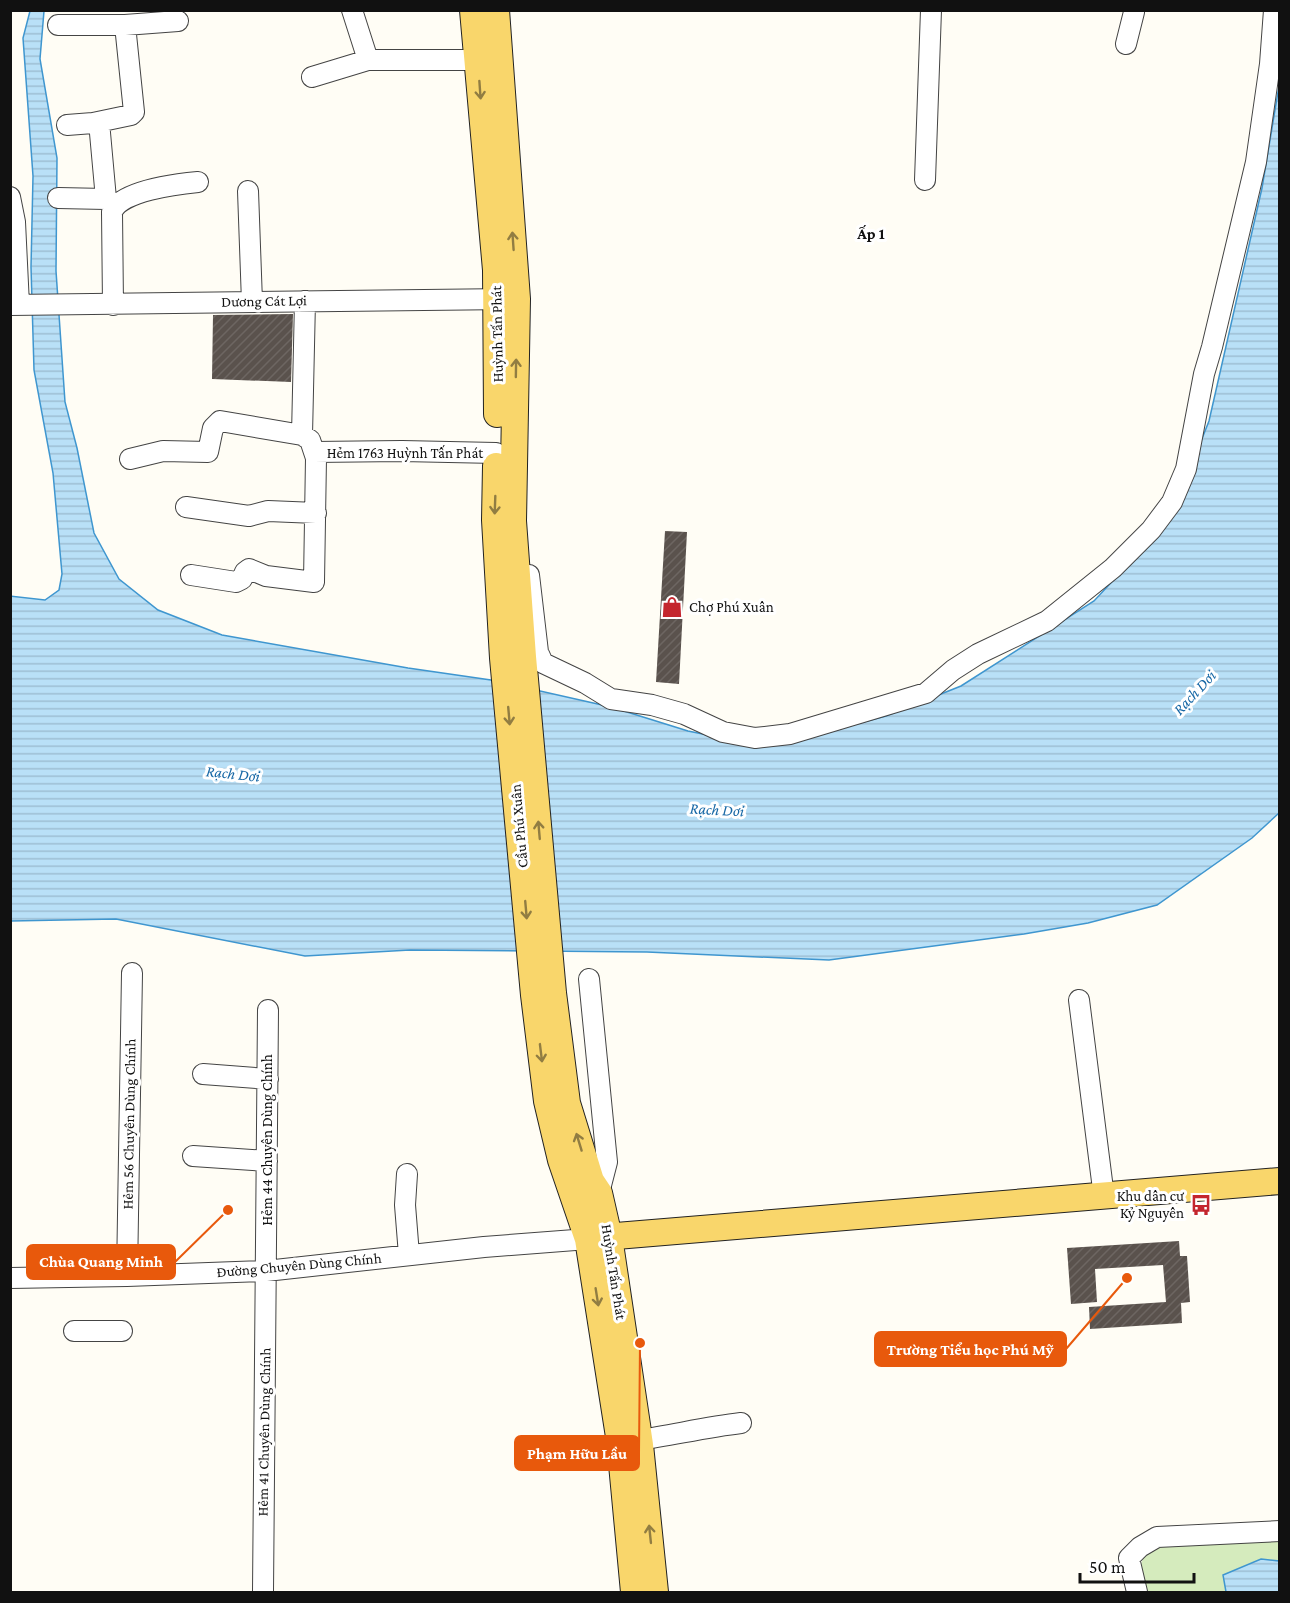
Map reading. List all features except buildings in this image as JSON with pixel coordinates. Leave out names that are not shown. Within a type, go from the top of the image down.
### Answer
[{"type":"main road","name":"Huỳnh Tấn Phát","points":[[473,10],[496,270],[506,299]]},
{"type":"main road","name":"Huỳnh Tấn Phát","points":[[496,10],[506,299],[505,455],[513,521],[513,657]]},
{"type":"main road","name":"Cầu Phú Xuân","points":[[513,657],[544,994]]},
{"type":"main road","name":"Huỳnh Tấn Phát","points":[[544,994],[567,1103],[591,1181],[599,1193],[598,1238],[634,1593]]},
{"type":"main road","name":"Huỳnh Tấn Phát","points":[[544,994],[547,1101],[561,1160],[598,1238],[639,1440],[655,1593]]},
{"type":"main road","points":[[598,1238],[1280,1181]]},
{"type":"street","points":[[352,10],[368,60]]},
{"type":"street","points":[[925,180],[931,10]]},
{"type":"street","points":[[505,455],[522,460],[527,564],[538,652],[543,663],[585,683],[611,699],[652,705],[684,714],[723,732],[755,738],[790,734],[926,693],[953,670],[978,654],[1047,621],[1113,568],[1151,530],[1172,502],[1186,469],[1204,374],[1256,162],[1274,10]]},
{"type":"street","points":[[1126,44],[1132,11]]},
{"type":"street","points":[[58,25],[95,18],[125,26],[178,21]]},
{"type":"street","points":[[66,125],[131,116],[134,112],[125,26]]},
{"type":"street","points":[[312,77],[368,60],[478,60]]},
{"type":"street","points":[[58,198],[106,199],[99,122]]},
{"type":"street","points":[[113,305],[112,212],[114,206],[129,197],[198,182]]},
{"type":"street","points":[[248,191],[252,302]]},
{"type":"street","points":[[10,197],[15,222],[18,305]]},
{"type":"street","name":"Dương Cát Lợi","points":[[18,305],[506,299]]},
{"type":"street","points":[[302,435],[305,301]]},
{"type":"street","points":[[130,459],[163,451],[208,452],[213,428],[220,421],[302,435],[310,440],[316,458],[314,582],[266,576],[249,569],[242,579],[236,582],[191,575]]},
{"type":"street","name":"Hẻm 1763 Huỳnh Tấn Phát","points":[[314,452],[402,451],[505,455]]},
{"type":"street","points":[[186,507],[249,516],[268,511],[316,513]]},
{"type":"street","name":"Hẻm 56 Chuyên Dùng Chính","points":[[127,1276],[132,973]]},
{"type":"street","points":[[589,980],[607,1162],[599,1193]]},
{"type":"street","points":[[1079,1000],[1104,1197]]},
{"type":"street","name":"Hẻm 44 Chuyên Dùng Chính","points":[[266,1271],[268,1010]]},
{"type":"street","points":[[202,1074],[268,1079]]},
{"type":"street","points":[[193,1156],[267,1161]]},
{"type":"street","points":[[407,1174],[405,1205],[409,1255]]},
{"type":"street","name":"Đường Chuyên Dùng Chính","points":[[10,1278],[266,1271],[598,1238]]},
{"type":"street","name":"Hẻm 41 Chuyên Dùng Chính","points":[[263,1593],[266,1271]]},
{"type":"street","points":[[74,1331],[122,1331]]},
{"type":"street","points":[[639,1440],[741,1423]]},
{"type":"street","points":[[1137,1593],[1129,1558],[1140,1547],[1157,1537],[1280,1531]]},
{"type":"green space","points":[[1279,1538],[1279,1592],[1145,1592],[1141,1565],[1151,1549],[1159,1544]]},
{"type":"water","name":"Rạch Dơi","points":[[30,11],[44,11],[40,59],[57,158],[56,271],[65,402],[94,533],[119,579],[158,610],[222,635],[408,668],[491,680],[611,707],[688,731],[747,743],[806,737],[886,716],[961,686],[1094,601],[1134,558],[1178,499],[1209,421],[1262,188],[1279,86],[1279,813],[1252,838],[1157,905],[1088,923],[1024,934],[829,960],[647,952],[410,950],[305,956],[116,919],[11,921],[10,596],[45,600],[59,590],[62,574],[53,473],[34,370],[31,267],[33,176],[23,38]]},
{"type":"water","points":[[1261,1559],[1279,1561],[1279,1592],[1226,1592],[1223,1575]]},
{"type":"place","name":"Chợ Phú Xuân","points":[[672,607]]},
{"type":"place","name":"Khu dân cư Kỷ Nguyên","points":[[1201,1205]]},
{"type":"place","name":"Chùa Quang Minh","points":[[228,1210]]},
{"type":"place","name":"Trường Tiểu học Phú Mỹ","points":[[1127,1278]]},
{"type":"place","name":"Phạm Hữu Lầu","points":[[640,1343]]},
{"type":"district","name":"Ấp 1","points":[[871,233]]}]
